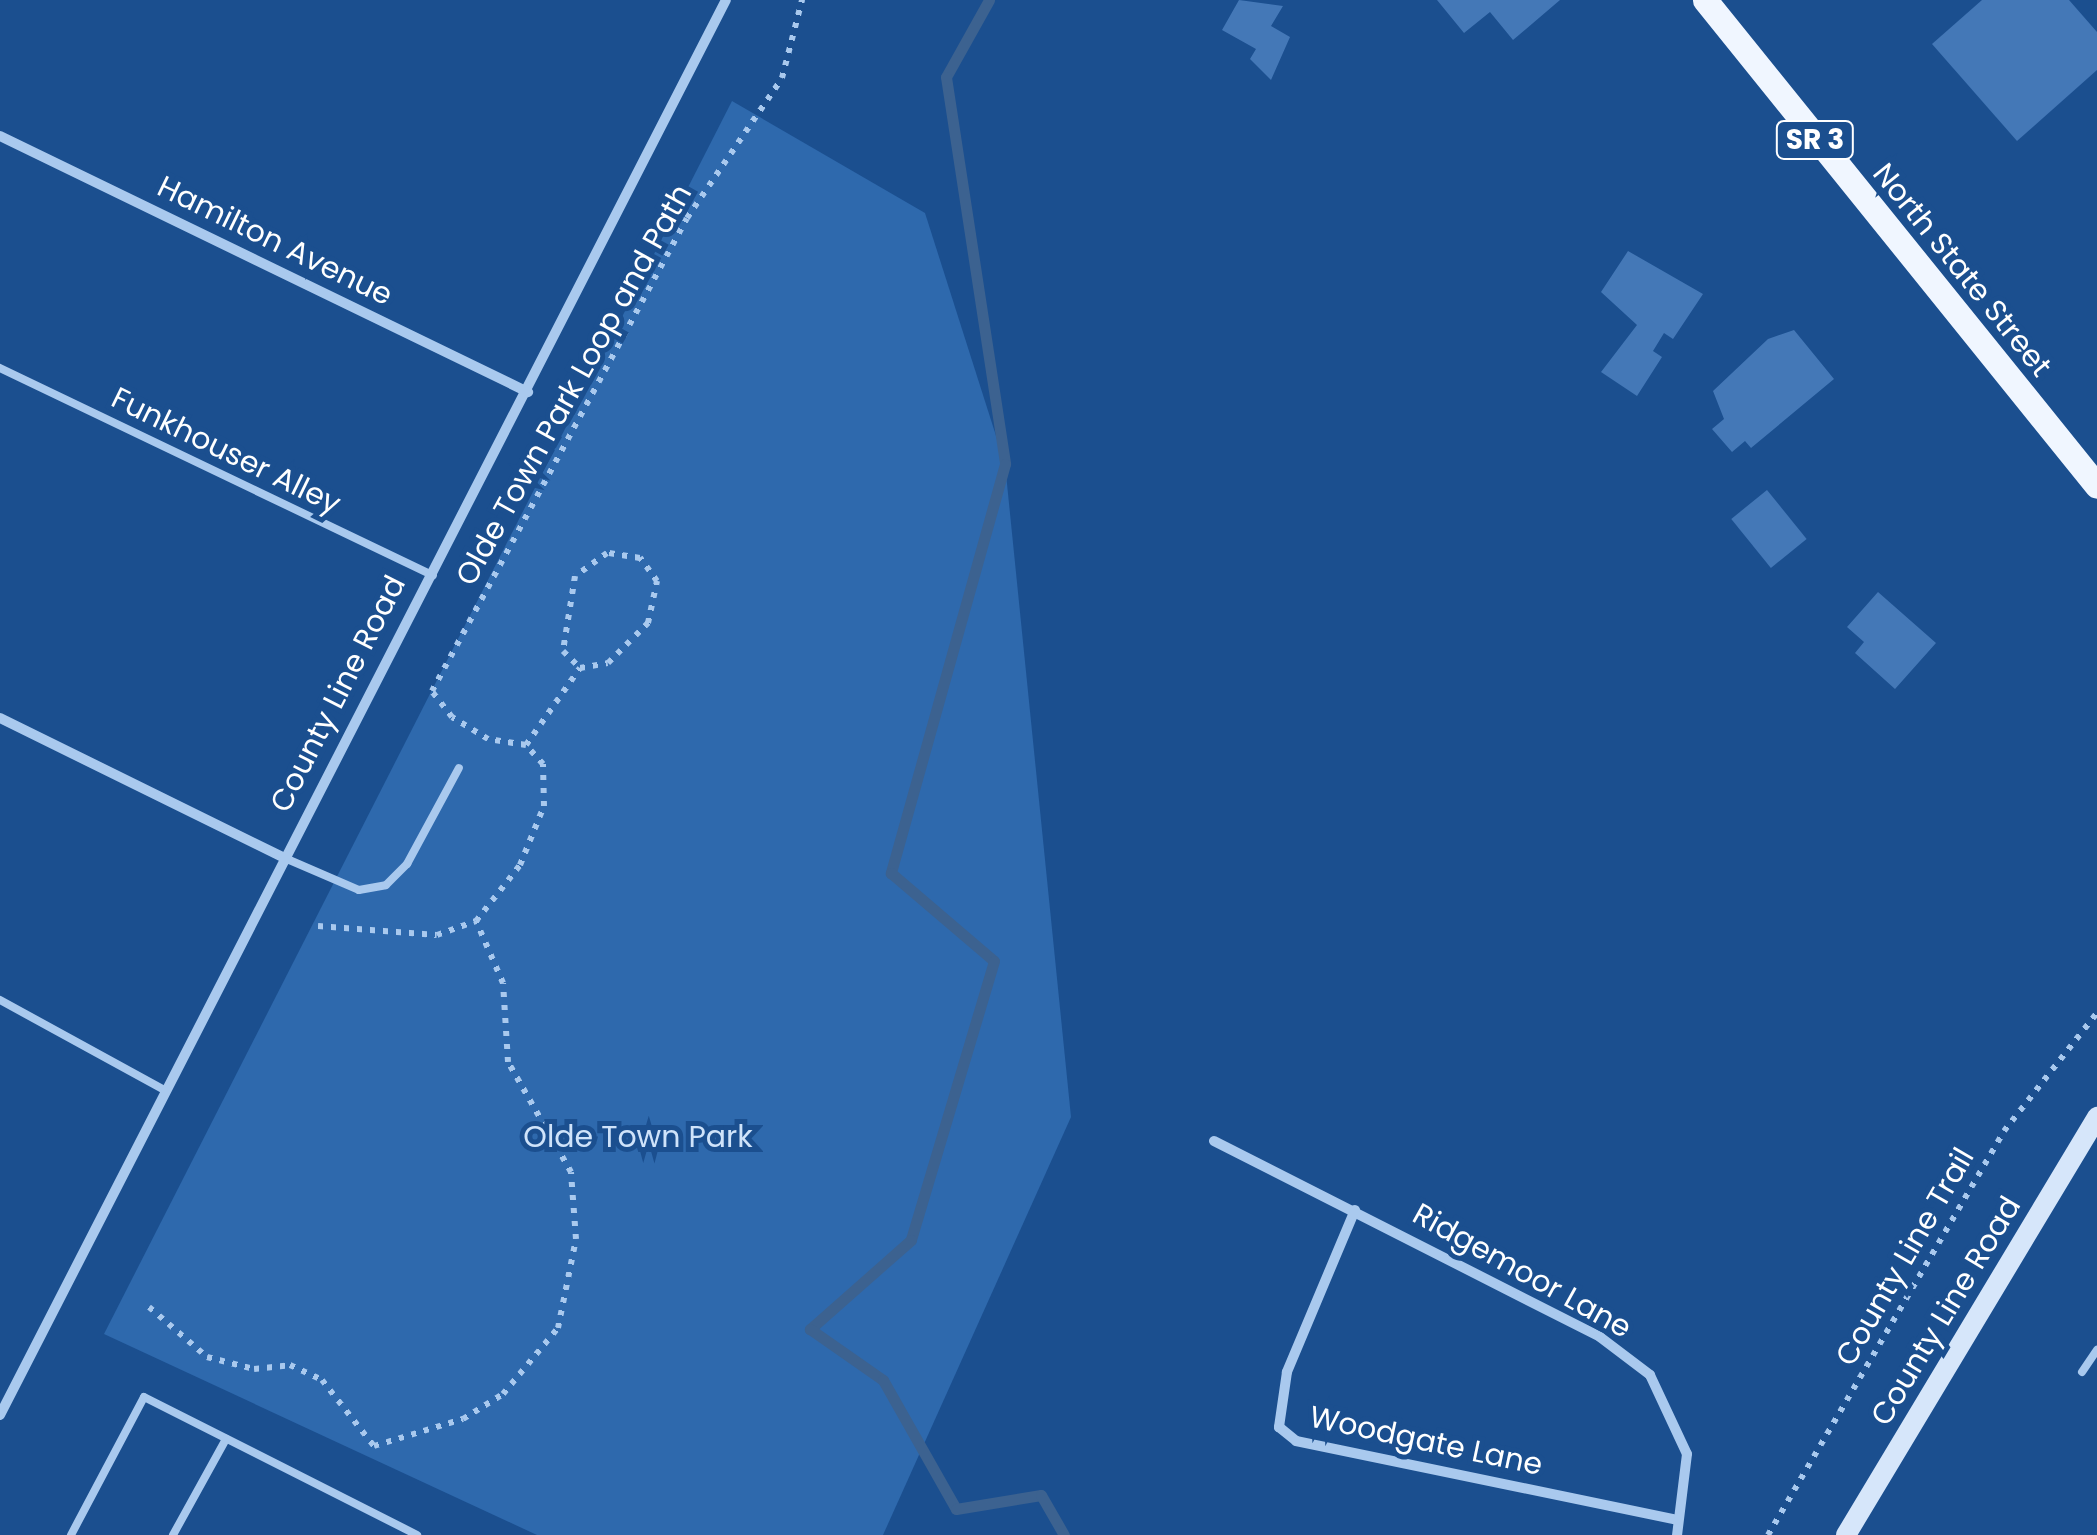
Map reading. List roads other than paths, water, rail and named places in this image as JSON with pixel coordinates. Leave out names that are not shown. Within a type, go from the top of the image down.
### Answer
[{"type":"main road","name":"North State Street","points":[[1704,0],[2097,486]]},
{"type":"main road","name":"County Line Road","points":[[1846,1535],[2097,1116]]},
{"type":"street","name":"County Line Road","points":[[0,1415],[726,0]]},
{"type":"street","name":"Hamilton Avenue","points":[[0,136],[528,392]]},
{"type":"street","points":[[0,718],[287,860]]},
{"type":"street","name":"Ridgemoor Lane","points":[[1214,1141],[1600,1337],[1650,1375],[1687,1454],[1676,1535]]},
{"type":"street","name":"Woodgate Lane","points":[[1356,1210],[1287,1372],[1279,1427],[1296,1441],[1676,1520]]},
{"type":"lane","name":"Funkhouser Alley","points":[[0,368],[433,575]]},
{"type":"lane","points":[[287,860],[359,890],[386,885],[407,864],[458,768]]},
{"type":"lane","points":[[0,1000],[166,1091]]},
{"type":"lane","points":[[2082,1372],[2097,1350]]},
{"type":"lane","points":[[71,1535],[144,1396],[417,1535]]},
{"type":"lane","points":[[172,1535],[226,1439]]},
{"type":"waterway","points":[[989,0],[946,77],[1005,464],[891,873],[994,961],[911,1240],[810,1329],[883,1380],[956,1509],[1041,1495],[1064,1535]]},
{"type":"park label","name":"Olde Town Park","points":[[638,1137]]}]
